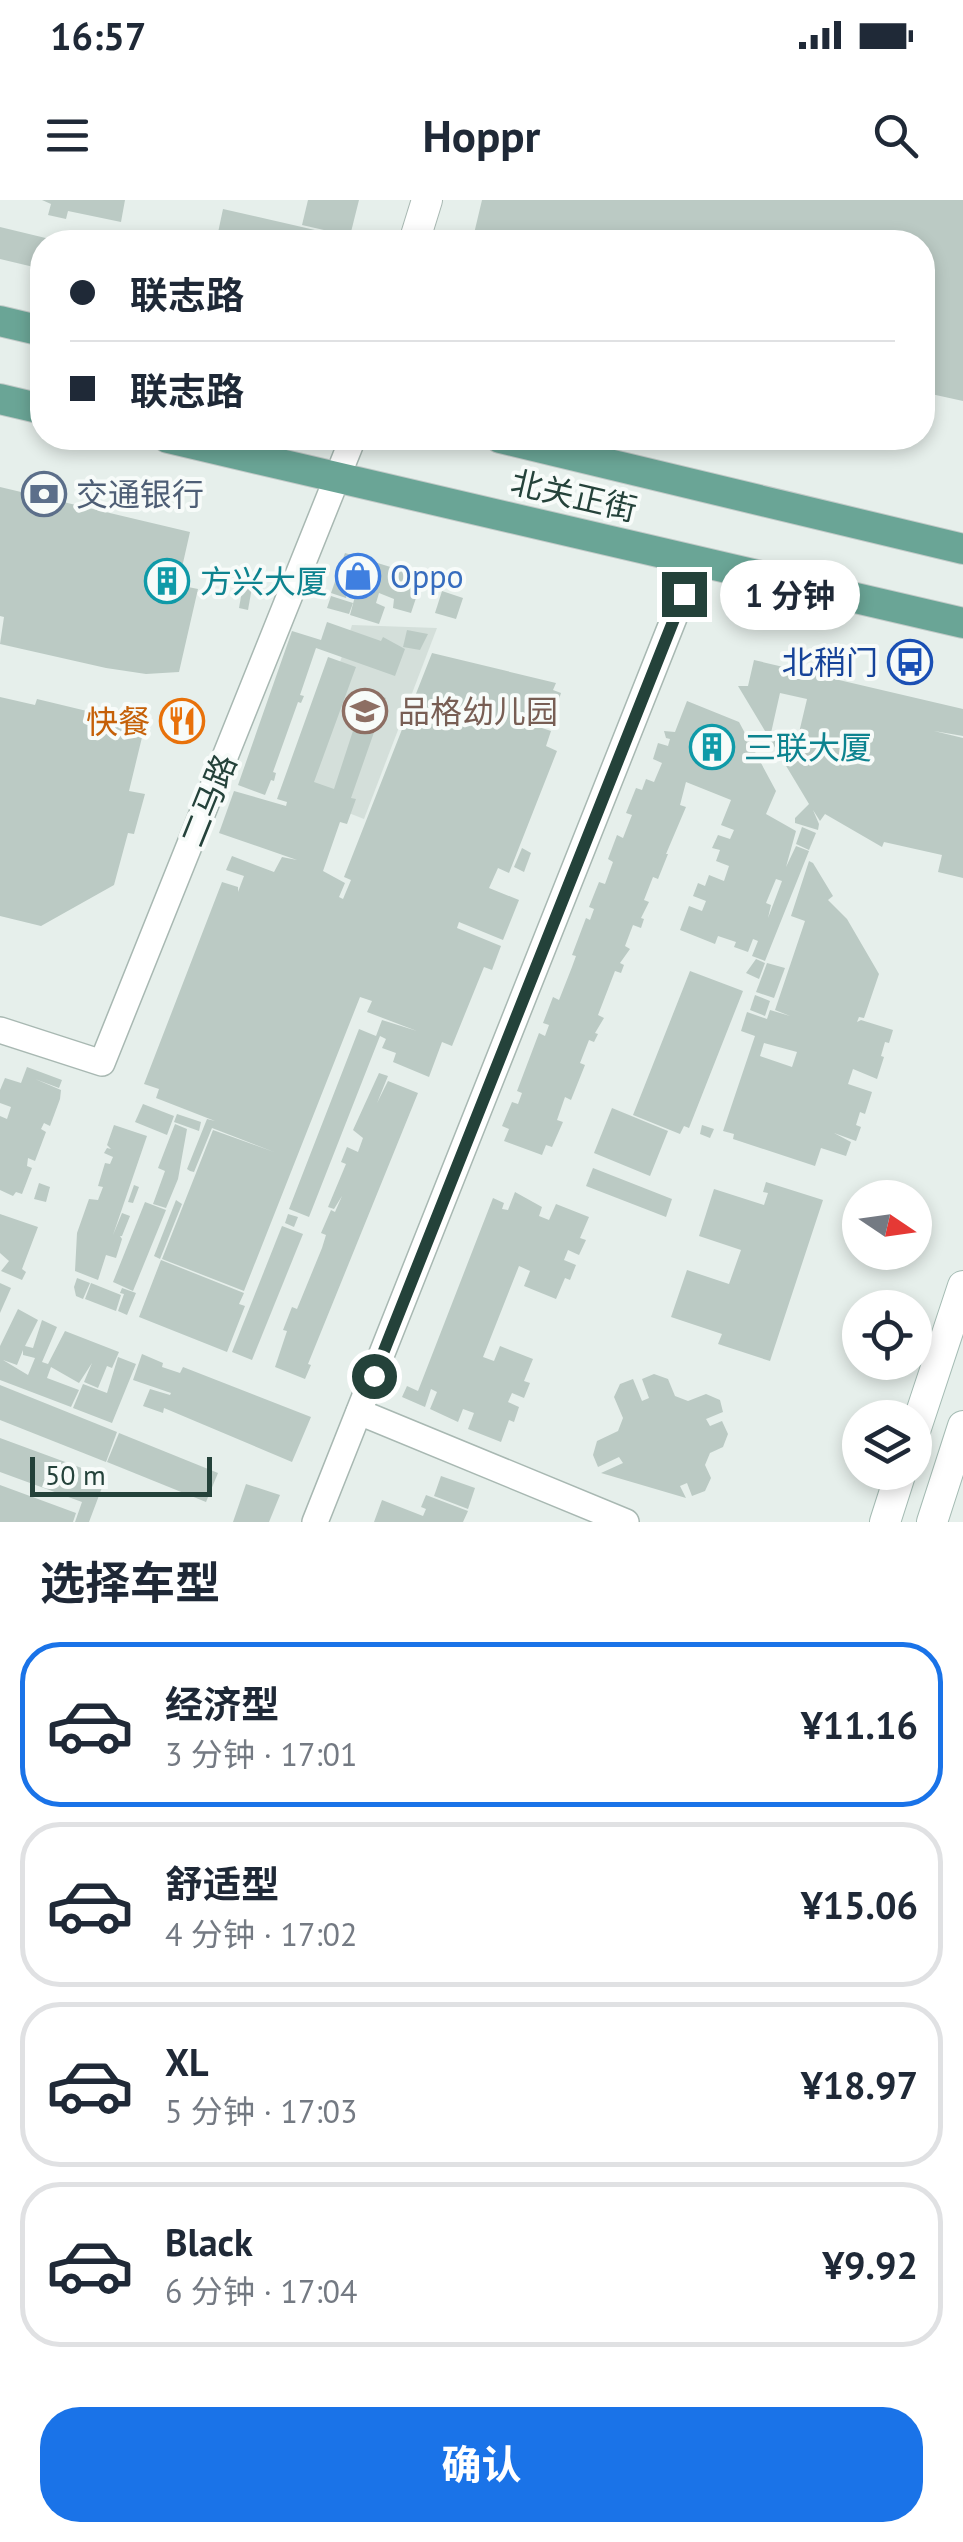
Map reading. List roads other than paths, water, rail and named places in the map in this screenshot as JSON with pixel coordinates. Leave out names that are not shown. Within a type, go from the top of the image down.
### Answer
[{"type":"main road","points":[[418,230],[427,200]]},
{"type":"main road","points":[[0,321],[30,328]]},
{"type":"main road","points":[[0,399],[30,406]]},
{"type":"main road","name":"北关正街","points":[[222,450],[963,623]]},
{"type":"main road","name":"北关正街","points":[[550,450],[963,549]]},
{"type":"main road","points":[[926,1400],[963,1286]]},
{"type":"main road","points":[[932,1522],[963,1426]]},
{"type":"main road","points":[[885,1522],[896,1490]]},
{"type":"street","name":"二马路","points":[[0,1030],[102,1063],[349,450]]},
{"type":"street","points":[[315,1522],[697,560]]},
{"type":"street","points":[[360,1412],[626,1522]]},
{"type":"place","name":"交通银行","points":[[44,494]]},
{"type":"place","name":"Oppo","points":[[358,576]]},
{"type":"place","name":"方兴大厦","points":[[167,581]]},
{"type":"place","name":"北稍门","points":[[910,662]]},
{"type":"place","name":"品格幼儿园","points":[[365,711]]},
{"type":"place","name":"快餐","points":[[182,721]]},
{"type":"place","name":"三联大厦","points":[[712,747]]}]
